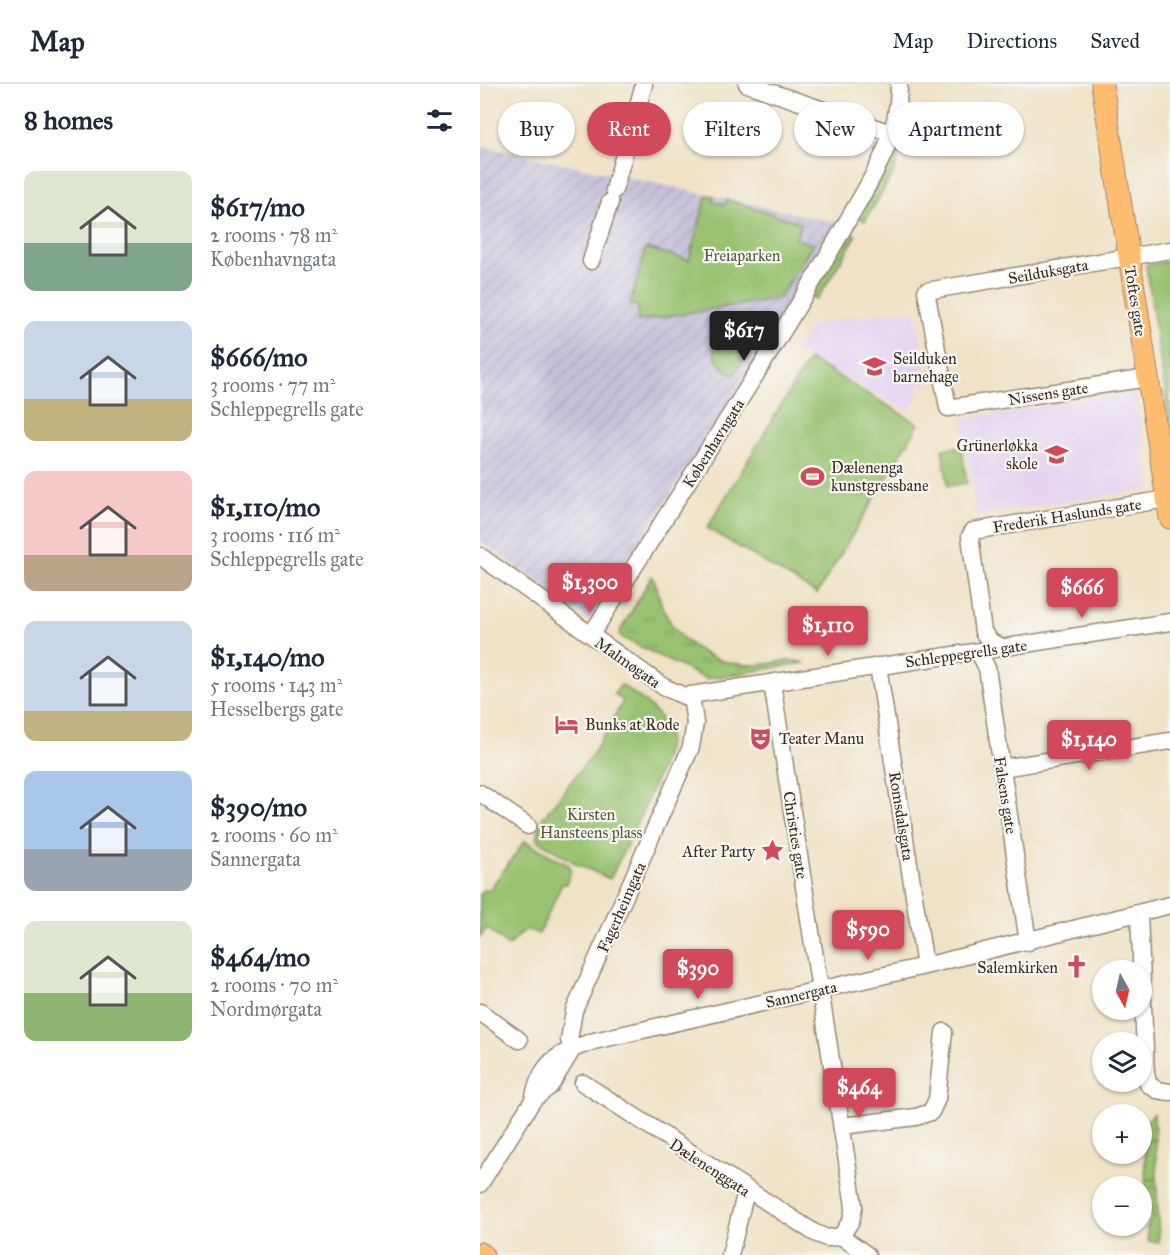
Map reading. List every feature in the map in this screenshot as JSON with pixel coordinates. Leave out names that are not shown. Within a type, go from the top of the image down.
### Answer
[{"type":"main road","name":"Toftes gate","points":[[1102,84],[1168,509]]},
{"type":"street","points":[[591,261],[613,196],[644,84]]},
{"type":"street","points":[[747,84],[888,132]]},
{"type":"street","name":"Københavngata","points":[[898,102],[899,84]]},
{"type":"street","name":"Københavngata","points":[[591,635],[805,296],[875,175],[888,141]]},
{"type":"street","name":"Seilduksgata","points":[[948,408],[926,291],[1170,250]]},
{"type":"street","name":"Nissens gate","points":[[948,408],[1148,378]]},
{"type":"street","name":"Frederik Haslunds gate","points":[[1004,648],[991,642],[984,632],[970,536],[973,531],[1168,509]]},
{"type":"street","name":"Malmøgata","points":[[480,556],[670,692],[691,696]]},
{"type":"street","name":"Schleppegrells gate","points":[[691,696],[1170,622]]},
{"type":"street","name":"Falsens gate","points":[[978,651],[987,668],[1028,942]]},
{"type":"street","name":"Romsdalsgata","points":[[878,666],[925,966]]},
{"type":"street","name":"Christies gate","points":[[772,683],[854,1214],[841,1236]]},
{"type":"street","name":"Fagerheimgata","points":[[572,1050],[569,1040],[574,1011],[691,747],[695,723],[691,696]]},
{"type":"street","points":[[1002,768],[1170,741]]},
{"type":"street","points":[[480,793],[528,826]]},
{"type":"street","name":"Sannergata","points":[[572,1050],[603,1038],[1028,942],[1170,905]]},
{"type":"street","points":[[1138,913],[1148,1084],[1157,1090],[1170,1092]]},
{"type":"street","points":[[480,1012],[519,1040]]},
{"type":"street","points":[[842,1126],[915,1117],[931,1112],[937,1099],[944,1032]]},
{"type":"street","points":[[480,1184],[533,1100],[537,1079],[543,1069],[550,1061],[572,1050]]},
{"type":"street","name":"Dælenenggata","points":[[583,1083],[746,1191],[822,1237],[833,1239],[841,1236]]},
{"type":"street","points":[[730,1255],[746,1191]]},
{"type":"street","points":[[841,1236],[867,1255]]},
{"type":"shaded area","points":[[480,146],[498,150],[498,156],[527,156],[845,224],[589,620],[480,541]]},
{"type":"shaded area","name":"Seilduken barnehage","points":[[908,309],[917,317],[927,384],[917,385],[918,395],[908,411],[794,351],[811,325]]},
{"type":"shaded area","name":"Grünerløkka skole","points":[[1135,392],[1150,489],[977,515],[963,419]]},
{"type":"green space","points":[[888,156],[898,156],[893,174],[865,221],[858,217]]},
{"type":"green space","name":"Freiaparken","points":[[707,195],[714,196],[713,201],[725,205],[727,200],[801,223],[796,239],[813,244],[779,298],[638,321],[638,306],[630,304],[646,248],[689,260]]},
{"type":"green space","points":[[849,231],[856,236],[817,300],[812,297]]},
{"type":"green space","points":[[1170,261],[1170,427],[1146,265]]},
{"type":"green space","points":[[743,333],[754,335],[751,340],[753,343],[734,375],[720,364],[713,348],[744,342]]},
{"type":"green space","name":"Dælenenga kunstgressbane","points":[[809,359],[919,424],[817,594],[707,528]]},
{"type":"green space","points":[[961,446],[967,483],[948,486],[942,449]]},
{"type":"green space","points":[[652,576],[669,620],[688,642],[699,650],[725,662],[739,664],[760,665],[792,661],[804,663],[706,679],[624,639],[619,634],[620,631]]},
{"type":"green space","name":"Kirsten Hansteens plass","points":[[621,685],[649,705],[661,719],[668,734],[663,762],[655,782],[610,879],[577,864],[536,839],[542,819],[595,751],[623,701],[614,694]]},
{"type":"green space","points":[[525,841],[570,866],[571,871],[566,884],[562,884],[539,934],[526,929],[508,946],[487,928],[480,937],[480,894],[483,890],[490,889]]},
{"type":"green space","points":[[1154,1113],[1159,1242],[1148,1241],[1148,1236],[1152,1236],[1152,1176],[1145,1176],[1145,1164],[1152,1164],[1152,1115]]},
{"type":"green space","points":[[1152,1140],[1155,1140],[1157,1177],[1153,1180],[1152,1176],[1146,1176],[1146,1164],[1152,1164]]},
{"type":"place","name":"Seilduken barnehage","points":[[875,367]]},
{"type":"place","name":"Grünerløkka skole","points":[[1056,454]]},
{"type":"place","name":"Dælenenga kunstgressbane","points":[[813,476]]},
{"type":"place","name":"Bunks at Rode","points":[[567,724]]},
{"type":"place","name":"Teater Manu","points":[[761,738]]},
{"type":"place","name":"After Party","points":[[773,851]]},
{"type":"place","name":"Salemkirken","points":[[1076,967]]}]
